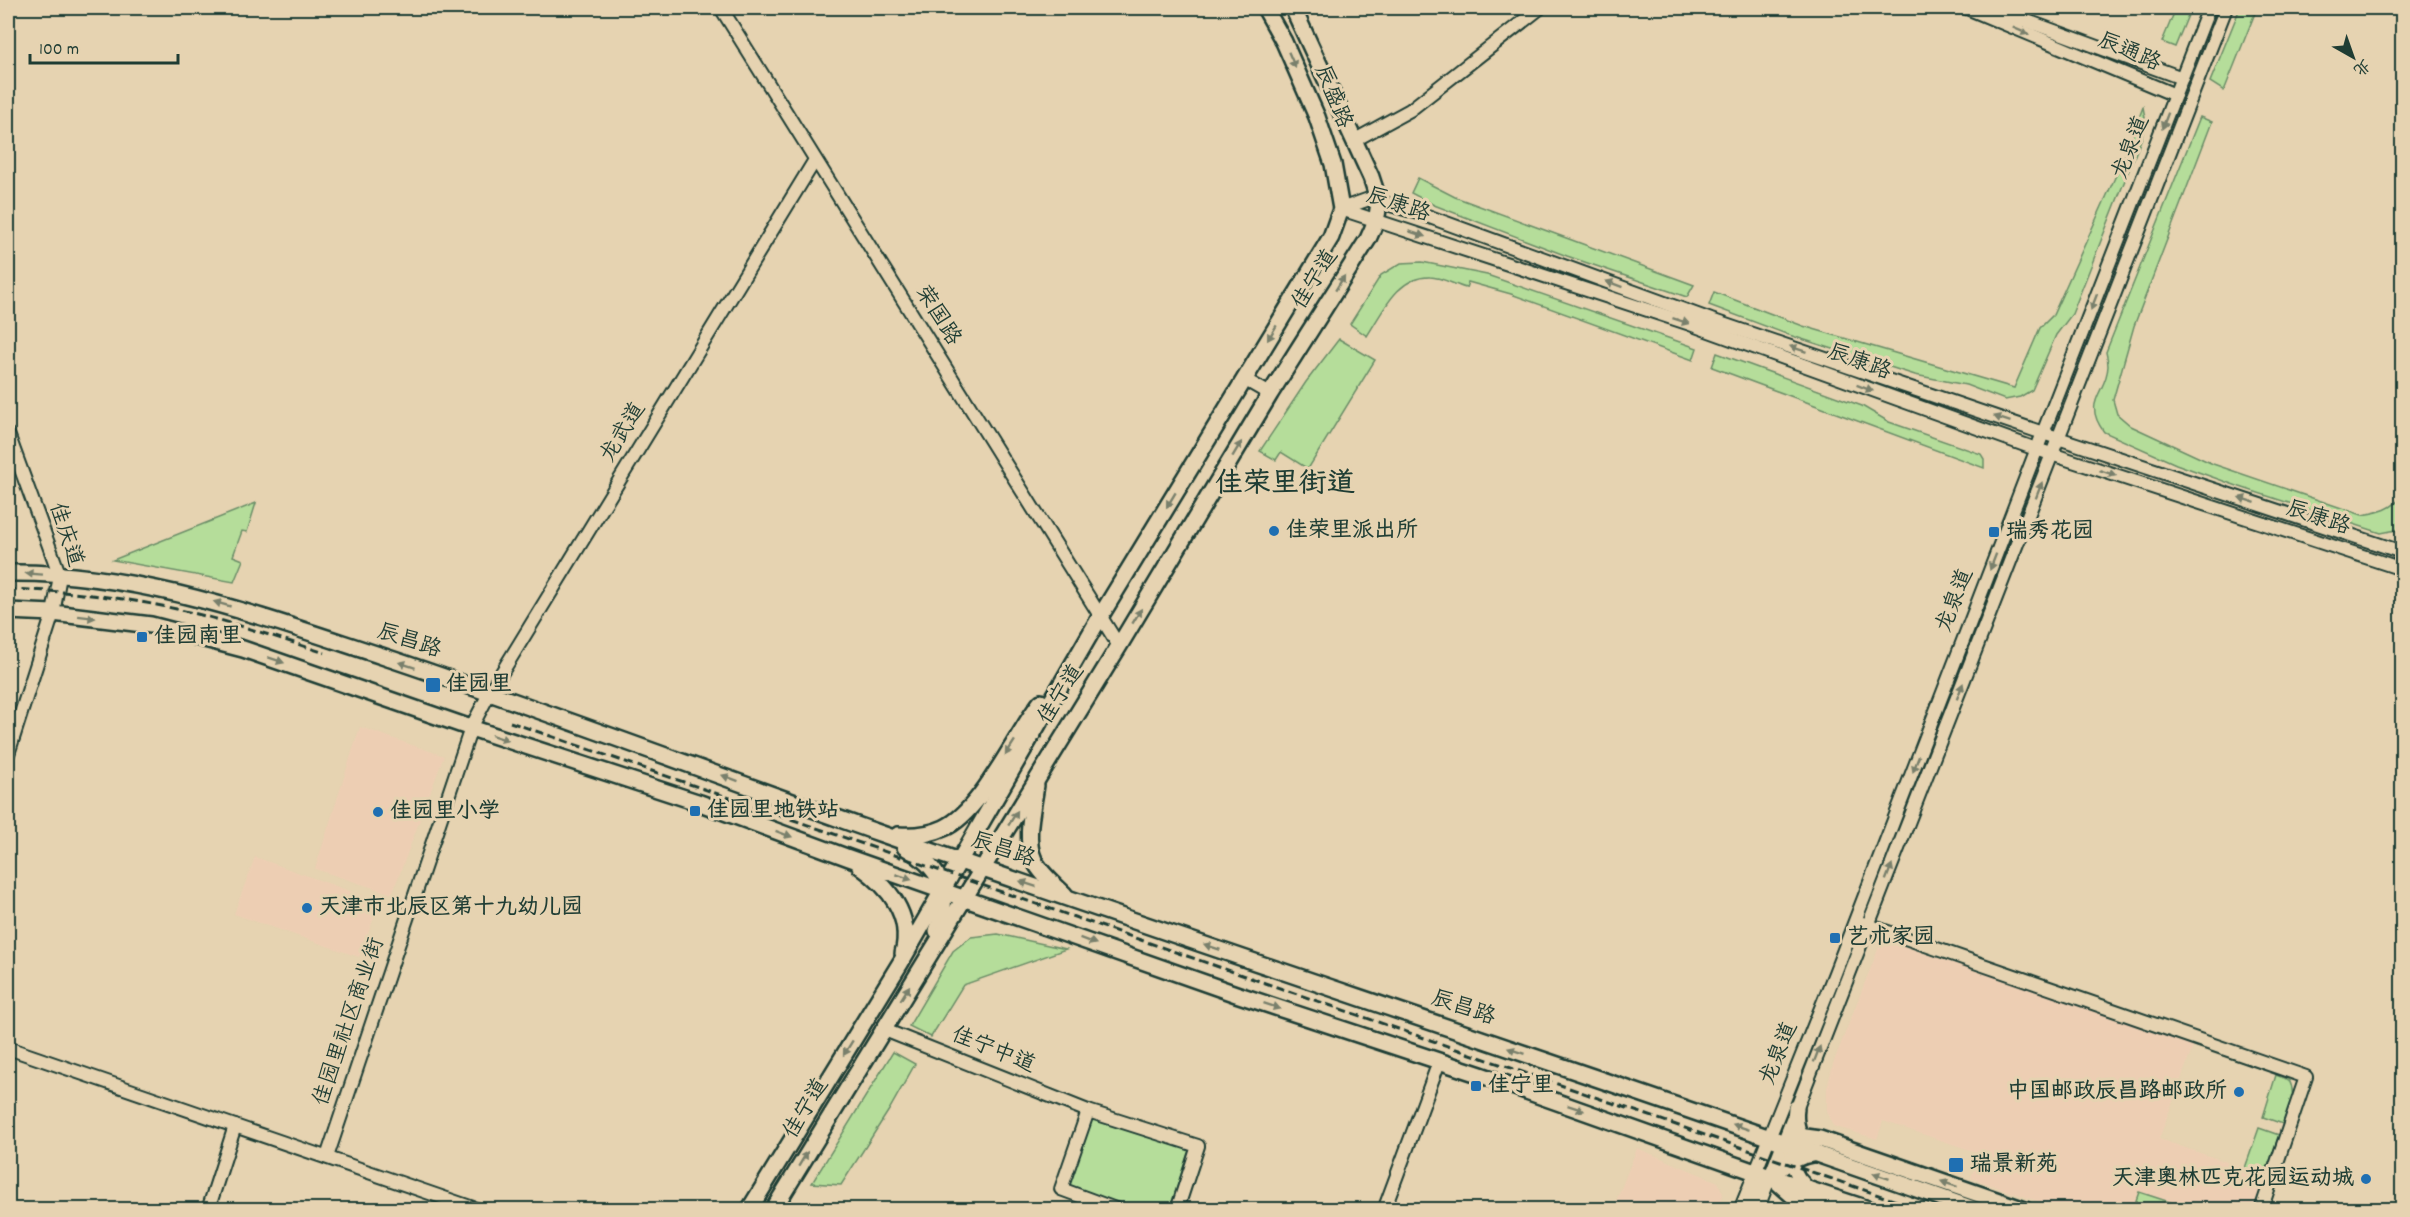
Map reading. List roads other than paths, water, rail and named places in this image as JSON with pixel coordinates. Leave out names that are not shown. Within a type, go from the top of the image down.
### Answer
[{"type":"main road","name":"辰盛路","points":[[1265,8],[1284,42],[1317,117],[1334,164],[1341,209]]},
{"type":"main road","name":"辰盛路","points":[[1293,8],[1355,140],[1379,200]]},
{"type":"main road","name":"佳宁道","points":[[773,1209],[1119,646],[1270,394],[1368,239],[1377,220],[1379,200]]},
{"type":"main road","name":"佳宁道","points":[[749,1209],[901,962],[1100,617],[1331,237],[1341,209]]},
{"type":"main road","name":"辰昌路","points":[[8,573],[122,581],[185,594],[279,622],[490,692],[1067,898],[1976,1209]]},
{"type":"main road","points":[[8,610],[151,625],[243,649],[471,728],[700,803],[1236,994],[1871,1209]]},
{"type":"main road","points":[[883,834],[907,836],[927,833],[946,827],[956,820],[980,794],[1038,705],[1071,668]]},
{"type":"main road","points":[[1036,780],[1030,824],[1032,854],[1039,867],[1067,898]]},
{"type":"main road","points":[[883,834],[929,864],[939,876],[943,890],[942,918],[926,959]]},
{"type":"main road","points":[[849,858],[880,883],[902,912],[906,941],[901,962]]},
{"type":"main road","points":[[1789,1106],[1800,1138],[1816,1153]]},
{"type":"main road","points":[[1776,1139],[1820,1139],[2025,1209]]},
{"type":"main road","points":[[1741,1209],[1763,1174],[1789,1161],[1816,1153]]},
{"type":"main road","points":[[1763,1174],[1793,1196],[1829,1209]]},
{"type":"street","name":"荣国路","points":[[721,8],[1119,646]]},
{"type":"street","points":[[1355,140],[1410,110],[1540,8]]},
{"type":"street","name":"辰通路","points":[[1967,8],[2175,95]]},
{"type":"street","name":"辰通路","points":[[1992,8],[2182,78]]},
{"type":"street","name":"龙泉道","points":[[1789,1106],[1854,921],[2210,8]]},
{"type":"street","name":"龙泉道","points":[[1789,1106],[1868,925],[2226,8]]},
{"type":"street","name":"龙武道","points":[[471,728],[490,692],[815,160]]},
{"type":"street","name":"辰康路","points":[[1341,209],[1369,198],[1379,200],[1446,222],[1711,320],[2403,552]]},
{"type":"street","name":"辰康路","points":[[1341,209],[1690,324],[2037,449],[2403,569]]},
{"type":"street","points":[[1244,379],[1270,394]]},
{"type":"street","name":"佳庆道","points":[[8,434],[60,576],[53,613],[8,754]]},
{"type":"street","name":"佳园里社区商业街","points":[[327,1157],[471,728]]},
{"type":"street","points":[[1854,921],[2306,1077],[2261,1209]]},
{"type":"street","name":"佳宁中道","points":[[882,1029],[1088,1111],[1198,1146],[1178,1209]]},
{"type":"street","points":[[8,1048],[479,1209]]},
{"type":"street","points":[[1384,1209],[1439,1062]]},
{"type":"street","points":[[1757,1209],[1763,1174],[1789,1106]]},
{"type":"street","points":[[1088,1111],[1061,1189],[1118,1209]]},
{"type":"street","points":[[208,1209],[235,1126]]},
{"type":"street","points":[[1776,1139],[1809,1189]]},
{"type":"railway","points":[[8,589],[55,591],[148,603],[226,622],[325,653]]},
{"type":"railway","points":[[510,722],[1922,1210]]},
{"type":"place","name":"佳荣里派出所","points":[[1274,531]]},
{"type":"place","name":"瑞秀花园","points":[[1994,532]]},
{"type":"place","name":"佳园南里","points":[[142,637]]},
{"type":"place","name":"佳园里","points":[[433,685]]},
{"type":"place","name":"佳园里地铁站","points":[[695,811]]},
{"type":"place","name":"佳园里小学","points":[[378,812]]},
{"type":"place","name":"天津市北辰区第十九幼儿园","points":[[307,908]]},
{"type":"place","name":"艺术家园","points":[[1835,938]]},
{"type":"place","name":"佳宁里","points":[[1476,1086]]},
{"type":"place","name":"中国邮政辰昌路邮政所","points":[[2239,1092]]},
{"type":"place","name":"瑞景新苑","points":[[1956,1165]]},
{"type":"place","name":"天津奥林匹克花园运动城","points":[[2366,1179]]},
{"type":"district","name":"佳荣里街道","points":[[1285,486]]}]
